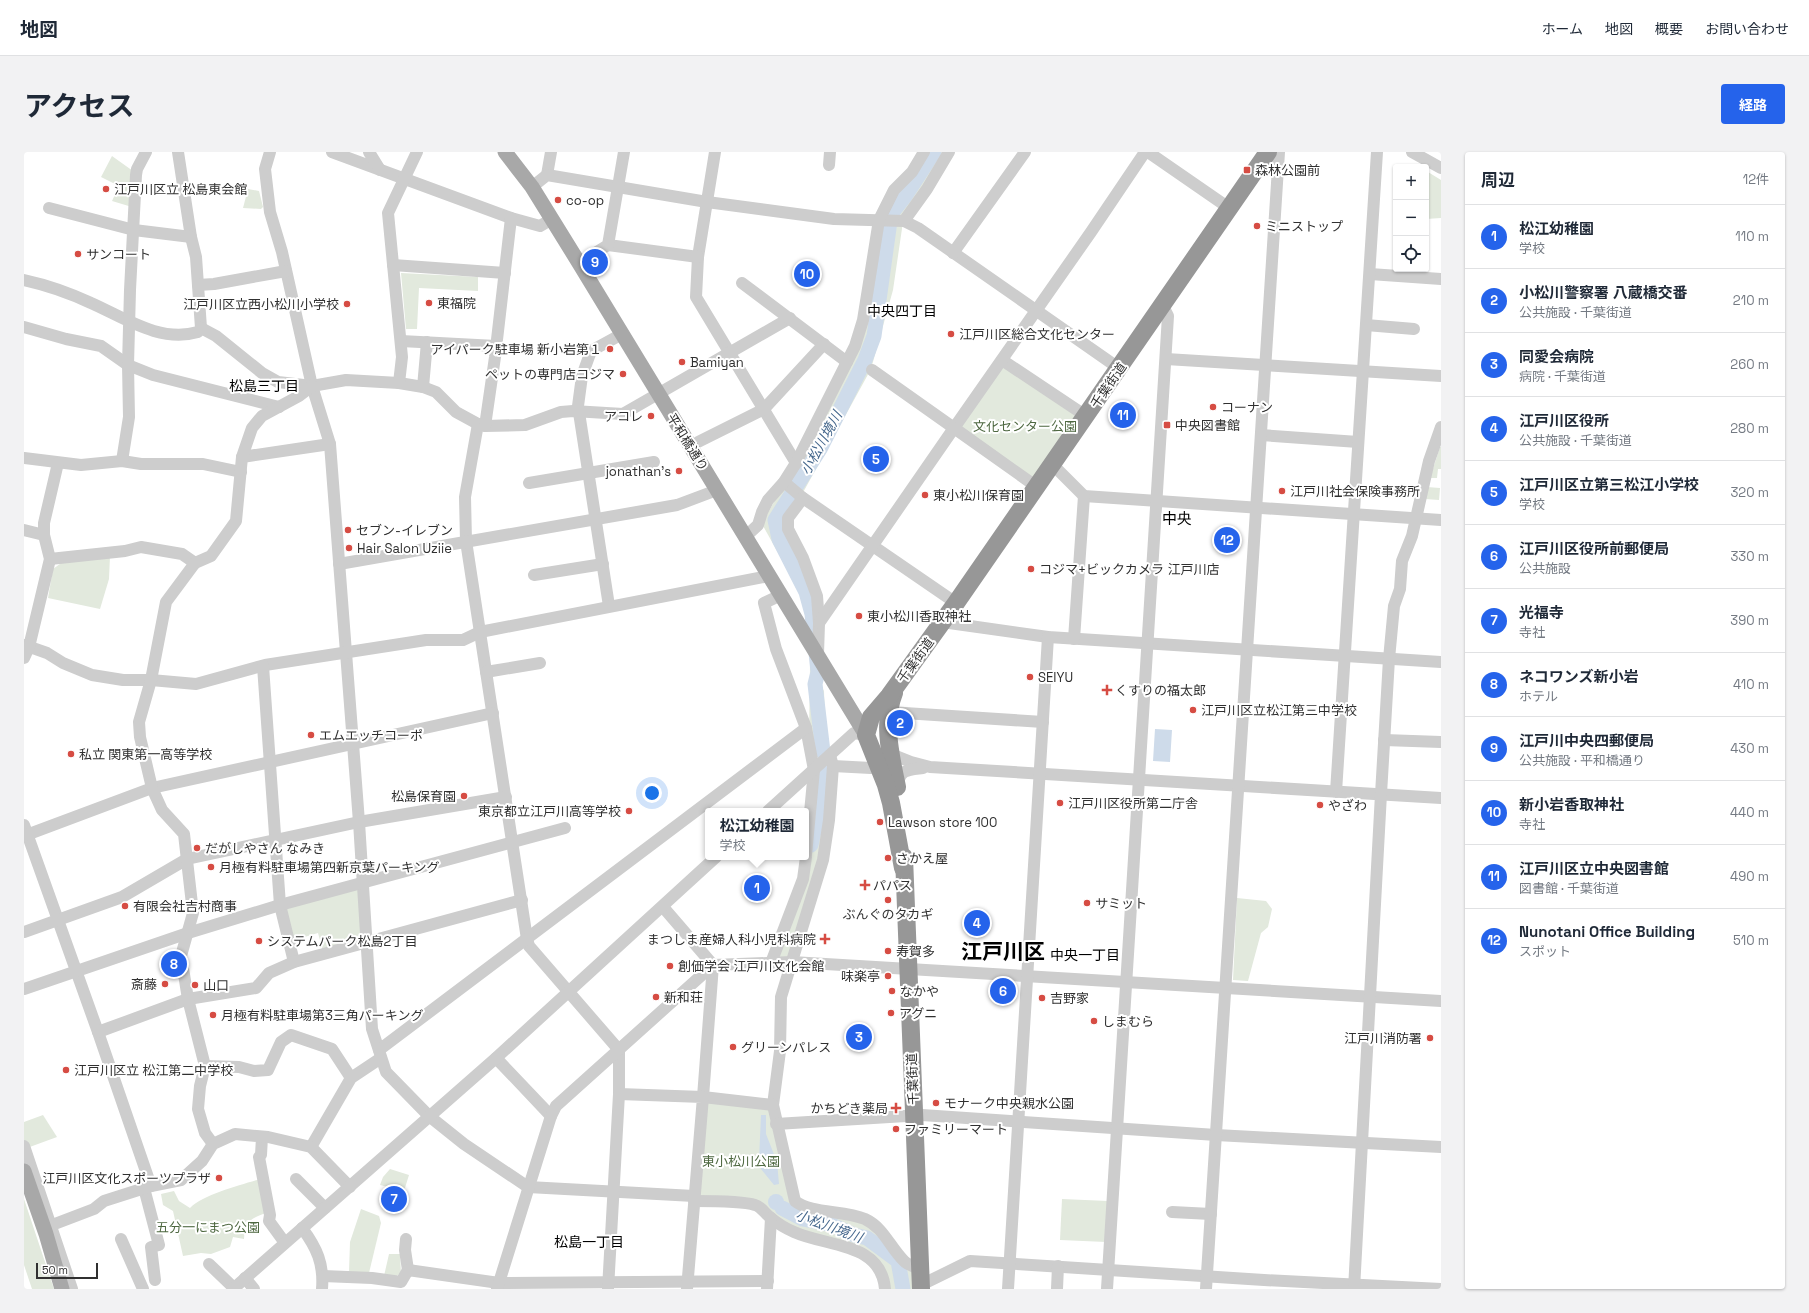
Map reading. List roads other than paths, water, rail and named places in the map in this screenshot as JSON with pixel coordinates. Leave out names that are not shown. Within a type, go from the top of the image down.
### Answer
[{"type":"highway","name":"千葉街道","points":[[903,868],[891,803],[871,717],[956,603],[1053,465],[1268,152]]},
{"type":"highway","points":[[878,750],[893,696],[905,673]]},
{"type":"highway","name":"千葉街道","points":[[878,750],[897,787],[904,829],[903,868],[921,1281]]},
{"type":"main road","name":"平和橋通り","points":[[505,152],[532,187],[552,219],[745,537],[878,750]]},
{"type":"main road","points":[[24,1171],[46,1234],[62,1289]]},
{"type":"street","points":[[122,461],[129,417],[129,321],[136,175],[137,169],[146,152]]},
{"type":"street","points":[[24,280],[67,292],[153,331],[186,336],[198,332],[201,328],[196,257],[191,237],[178,152]]},
{"type":"street","points":[[270,152],[265,169],[270,212],[286,271],[312,386],[330,444],[359,822],[372,1029],[386,1072],[429,1116],[464,1144],[528,1188],[694,1198],[754,1205],[765,1211],[770,1218],[794,1232],[860,1252],[871,1258],[880,1273],[885,1289]]},
{"type":"street","points":[[332,152],[511,218],[540,226],[552,219]]},
{"type":"street","points":[[369,152],[380,170]]},
{"type":"street","points":[[399,383],[402,357],[388,213],[417,152]]},
{"type":"street","points":[[532,187],[548,175],[551,152]]},
{"type":"street","points":[[608,245],[624,152]]},
{"type":"street","points":[[715,152],[698,257],[696,297],[796,463]]},
{"type":"street","points":[[829,165],[830,152]]},
{"type":"street","points":[[745,537],[758,525],[768,500],[786,483],[855,346],[892,220],[894,190],[912,172],[924,152]]},
{"type":"street","points":[[892,220],[927,189],[949,152]]},
{"type":"street","points":[[954,253],[1025,152]]},
{"type":"street","points":[[819,623],[1146,152],[1229,208]]},
{"type":"street","points":[[1206,1289],[1226,988],[1237,786],[1279,152]]},
{"type":"street","points":[[1336,792],[1377,152]]},
{"type":"street","points":[[1412,152],[1441,168]]},
{"type":"street","points":[[548,175],[707,202],[834,219],[892,220],[918,228],[1120,369]]},
{"type":"street","points":[[49,208],[134,230],[191,237]]},
{"type":"street","points":[[511,218],[496,346],[465,497],[466,541],[529,946],[619,1050],[619,1094],[608,1286]]},
{"type":"street","points":[[579,263],[608,245],[698,257]]},
{"type":"street","points":[[393,265],[505,273]]},
{"type":"street","points":[[198,285],[214,284],[286,271]]},
{"type":"street","points":[[1370,274],[1441,278]]},
{"type":"street","points":[[742,283],[847,362]]},
{"type":"street","points":[[1106,1289],[1166,359],[1168,316],[1166,312],[1161,309]]},
{"type":"street","points":[[201,328],[216,336],[262,373],[278,382],[312,386],[346,380],[399,383],[436,392],[456,412],[481,425],[525,425],[561,412],[578,411],[623,414],[790,318]]},
{"type":"street","points":[[1366,325],[1414,329]]},
{"type":"street","points":[[24,327],[66,339],[101,346],[128,365],[153,375],[279,407]]},
{"type":"street","points":[[609,606],[578,411],[582,376],[591,351],[622,334]]},
{"type":"street","points":[[400,341],[496,346]]},
{"type":"street","points":[[423,388],[427,342]]},
{"type":"street","points":[[698,442],[764,409],[824,344]]},
{"type":"street","points":[[1166,359],[1441,376]]},
{"type":"street","points":[[1002,360],[1086,416]]},
{"type":"street","points":[[872,370],[1037,487]]},
{"type":"street","points":[[212,1144],[206,1133],[198,1109],[200,1086],[205,1066],[188,999],[181,956],[193,913],[184,834],[162,810],[152,788],[140,737],[140,722],[151,680],[166,602],[195,563],[211,556],[236,521],[242,457],[252,428],[262,416],[299,396],[312,386]]},
{"type":"street","points":[[1354,1286],[1384,740],[1394,606],[1400,589],[1402,561],[1412,536],[1429,461],[1441,427]]},
{"type":"street","points":[[1261,435],[1358,442]]},
{"type":"street","points":[[242,457],[330,444]]},
{"type":"street","points":[[24,458],[81,465],[122,461],[141,464],[203,464],[241,472]]},
{"type":"street","points":[[529,483],[654,462]]},
{"type":"street","points":[[24,658],[50,559],[44,535],[44,523],[58,463]]},
{"type":"street","points":[[1053,465],[1084,496],[1441,520]]},
{"type":"street","points":[[786,483],[802,496],[956,603]]},
{"type":"street","points":[[339,564],[677,504],[717,490]]},
{"type":"street","points":[[802,496],[788,518],[788,529],[804,558],[817,596],[819,623],[818,654]]},
{"type":"street","points":[[1074,639],[1084,496]]},
{"type":"street","points":[[24,530],[44,535]]},
{"type":"street","points":[[50,559],[125,552],[141,547],[182,554],[195,563]]},
{"type":"street","points":[[534,575],[603,564]]},
{"type":"street","points":[[26,646],[47,653],[63,663],[92,675],[123,680],[151,680],[196,684],[263,666],[346,654],[426,640],[463,640],[480,632],[769,576]]},
{"type":"street","points":[[781,595],[764,603],[776,649],[806,728],[814,770],[809,824]]},
{"type":"street","points":[[942,622],[1048,637],[1441,662]]},
{"type":"street","points":[[1008,1289],[1048,637]]},
{"type":"street","points":[[486,672],[540,663]]},
{"type":"street","points":[[263,666],[280,904],[294,962]]},
{"type":"street","points":[[889,712],[1043,722]]},
{"type":"street","points":[[156,1285],[151,1247],[159,1245],[148,1187],[98,1032],[25,832],[152,788],[493,713]]},
{"type":"street","points":[[311,1147],[351,1078],[527,939],[806,728]]},
{"type":"street","points":[[771,808],[814,770],[831,761],[854,733],[878,750],[930,767]]},
{"type":"street","points":[[1384,740],[1441,742]]},
{"type":"street","points":[[831,761],[871,768],[878,750]]},
{"type":"street","points":[[831,761],[829,820],[823,860],[781,996],[780,1050],[773,1106],[794,1200],[802,1206],[839,1212],[864,1219],[882,1230],[904,1262],[921,1281],[970,1261],[1354,1286],[1441,1288]]},
{"type":"street","points":[[897,787],[899,778],[906,771],[930,767],[1441,798]]},
{"type":"street","points":[[24,932],[122,897],[186,859],[359,822],[506,797]]},
{"type":"street","points":[[24,989],[188,933],[280,904],[565,828]]},
{"type":"street","points":[[209,1264],[234,1289],[496,1058],[713,860]]},
{"type":"street","points":[[771,963],[803,879],[805,860]]},
{"type":"street","points":[[98,1032],[188,999],[256,988],[269,973],[294,962],[522,900]]},
{"type":"street","points":[[663,907],[713,965],[687,1286]]},
{"type":"street","points":[[498,1286],[551,1116],[556,1106],[713,965],[792,962],[1441,1001]]},
{"type":"street","points":[[205,1066],[239,1067],[254,1071],[268,1070],[281,1042],[291,1035],[332,1049],[351,1078]]},
{"type":"street","points":[[496,1058],[551,1116]]},
{"type":"street","points":[[619,1094],[703,1097],[773,1106]]},
{"type":"street","points":[[776,1124],[913,1115],[1216,1135],[1441,1147]]},
{"type":"street","points":[[52,1225],[94,1209],[104,1200],[148,1187],[181,1180],[202,1161],[212,1144],[235,1134],[262,1137],[311,1147],[350,1186]]},
{"type":"street","points":[[262,1137],[261,1155],[259,1157],[270,1215],[269,1221],[286,1243]]},
{"type":"street","points":[[24,1146],[52,1225],[72,1289]]},
{"type":"street","points":[[296,1179],[325,1208]]},
{"type":"street","points":[[1172,1212],[1211,1214]]},
{"type":"street","points":[[408,1270],[498,1286],[767,1285],[770,1218]]},
{"type":"street","points":[[302,1228],[315,1244],[323,1276],[322,1289]]},
{"type":"street","points":[[121,1239],[143,1289]]},
{"type":"street","points":[[323,1276],[372,1278],[401,1285],[408,1270],[405,1250],[406,1239]]},
{"type":"street","points":[[1056,1289],[1058,1266]]},
{"type":"street","points":[[245,1278],[254,1289]]},
{"type":"water","points":[[1155,729],[1172,730],[1170,762],[1153,761]]},
{"type":"water","name":"小松川境川","points":[[761,1115],[766,1115],[766,1134],[777,1162],[779,1184],[774,1185],[761,1169],[759,1160]]},
{"type":"water","points":[[776,1194],[783,1199],[784,1202],[779,1209],[776,1210],[769,1205],[768,1202],[773,1195]]},
{"type":"waterway","name":"小松川境川","points":[[823,752],[815,684],[818,672],[812,614],[806,592],[779,539],[775,520],[820,449],[865,360],[874,336],[891,214],[906,195],[934,152]]},
{"type":"waterway","name":"小松川境川","points":[[811,845],[825,781],[825,770]]},
{"type":"waterway","name":"小松川境川","points":[[782,1208],[803,1219],[832,1225],[854,1235],[867,1238],[898,1261],[903,1289]]},
{"type":"place","name":"森林公園前","points":[[1247,170]]},
{"type":"place","name":"江戸川区立 松島東会館","points":[[106,189]]},
{"type":"place","name":"co-op","points":[[558,200]]},
{"type":"place","name":"ミニストップ","points":[[1257,226]]},
{"type":"place","name":"サンコート","points":[[78,254]]},
{"type":"place","name":"江戸川中央四郵便局","points":[[595,262]]},
{"type":"place","name":"新小岩香取神社","points":[[807,274]]},
{"type":"place","name":"東福院","points":[[429,303]]},
{"type":"place","name":"江戸川区立西小松川小学校","points":[[347,304]]},
{"type":"place","name":"江戸川区総合文化センター","points":[[951,334]]},
{"type":"place","name":"アイパーク駐車場 新小岩第１","points":[[610,349]]},
{"type":"place","name":"Bamiyan","points":[[682,362]]},
{"type":"place","name":"ペットの専門店コジマ","points":[[623,374]]},
{"type":"place","name":"コーナン","points":[[1213,407]]},
{"type":"place","name":"江戸川区立中央図書館","points":[[1123,415]]},
{"type":"place","name":"アコレ","points":[[651,416]]},
{"type":"place","name":"中央図書館","points":[[1167,425]]},
{"type":"place","name":"江戸川区立第三松江小学校","points":[[876,459]]},
{"type":"place","name":"jonathan's","points":[[679,471]]},
{"type":"place","name":"江戸川社会保険事務所","points":[[1282,491]]},
{"type":"place","name":"東小松川保育園","points":[[925,495]]},
{"type":"place","name":"セブン-イレブン","points":[[348,530]]},
{"type":"place","name":"Nunotani Office Building","points":[[1227,540]]},
{"type":"place","name":"Hair Salon Uziie","points":[[349,548]]},
{"type":"place","name":"コジマ+ビックカメラ 江戸川店","points":[[1031,569]]},
{"type":"place","name":"東小松川香取神社","points":[[859,616]]},
{"type":"place","name":"SEIYU","points":[[1030,677]]},
{"type":"place","name":"くすりの福太郎","points":[[1107,690]]},
{"type":"place","name":"江戸川区立松江第三中学校","points":[[1193,710]]},
{"type":"place","name":"小松川警察署 八蔵橋交番","points":[[900,723]]},
{"type":"place","name":"エムエッチコーポ","points":[[311,735]]},
{"type":"place","name":"私立 関東第一高等学校","points":[[71,754]]},
{"type":"place","name":"松島保育園","points":[[464,796]]},
{"type":"place","name":"江戸川区役所第二庁舎","points":[[1060,803]]},
{"type":"place","name":"やざわ","points":[[1320,805]]},
{"type":"place","name":"東京都立江戸川高等学校","points":[[629,811]]},
{"type":"place","name":"Lawson store 100","points":[[880,822]]},
{"type":"place","name":"だがしやさん なみき","points":[[197,848]]},
{"type":"place","name":"さかえ屋","points":[[888,858]]},
{"type":"place","name":"月極有料駐車場第四新京葉パーキング","points":[[211,867]]},
{"type":"place","name":"パパス","points":[[865,885]]},
{"type":"place","name":"松江幼稚園","points":[[757,888]]},
{"type":"place","name":"ぶんぐのタカギ","points":[[888,900]]},
{"type":"place","name":"サミット","points":[[1087,903]]},
{"type":"place","name":"有限会社吉村商事","points":[[125,906]]},
{"type":"place","name":"江戸川区役所","points":[[977,923]]},
{"type":"place","name":"まつしま産婦人科小児科病院","points":[[825,939]]},
{"type":"place","name":"システムパーク松島2丁目","points":[[259,941]]},
{"type":"place","name":"寿賀多","points":[[888,951]]},
{"type":"place","name":"ネコワンズ新小岩","points":[[174,964]]},
{"type":"place","name":"創価学会 江戸川文化会館","points":[[670,966]]},
{"type":"place","name":"味楽亭","points":[[888,976]]},
{"type":"place","name":"斎藤","points":[[165,984]]},
{"type":"place","name":"山口","points":[[195,985]]},
{"type":"place","name":"なかや","points":[[892,991]]},
{"type":"place","name":"江戸川区役所前郵便局","points":[[1003,991]]},
{"type":"place","name":"新和荘","points":[[656,997]]},
{"type":"place","name":"吉野家","points":[[1042,998]]},
{"type":"place","name":"アグニ","points":[[891,1013]]},
{"type":"place","name":"月極有料駐車場第3三角パーキング","points":[[213,1015]]},
{"type":"place","name":"しまむら","points":[[1094,1021]]},
{"type":"place","name":"同愛会病院","points":[[859,1037]]},
{"type":"place","name":"江戸川消防署","points":[[1430,1038]]},
{"type":"place","name":"グリーンパレス","points":[[733,1047]]},
{"type":"place","name":"江戸川区立 松江第二中学校","points":[[66,1070]]},
{"type":"place","name":"モナーク中央親水公園","points":[[936,1103]]},
{"type":"place","name":"かちどき薬局","points":[[896,1108]]},
{"type":"place","name":"ファミリーマート","points":[[896,1129]]},
{"type":"place","name":"江戸川区文化スポーツプラザ","points":[[219,1178]]},
{"type":"place","name":"光福寺","points":[[394,1199]]},
{"type":"district","name":"中央四丁目","points":[[902,311]]},
{"type":"district","name":"松島三丁目","points":[[264,386]]},
{"type":"district","name":"中央","points":[[1177,519]]},
{"type":"district","name":"江戸川区","points":[[1003,952]]},
{"type":"district","name":"中央一丁目","points":[[1085,955]]},
{"type":"district","name":"松島一丁目","points":[[589,1242]]},
{"type":"park label","name":"文化センター公園","points":[[1025,426]]},
{"type":"park label","name":"東小松川公園","points":[[741,1161]]},
{"type":"park label","name":"五分一にまつ公園","points":[[208,1227]]}]
